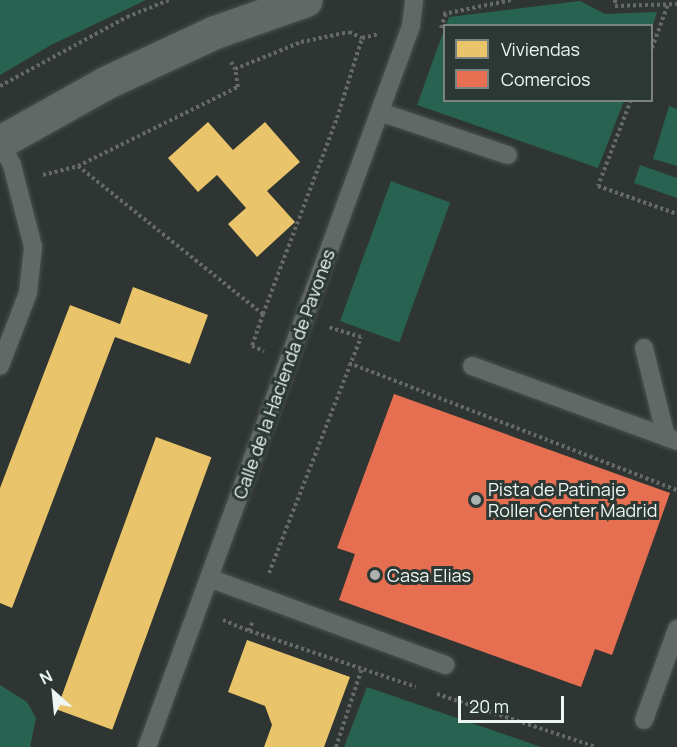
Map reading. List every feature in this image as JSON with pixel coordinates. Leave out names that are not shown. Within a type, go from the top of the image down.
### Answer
[{"type":"street","points":[[0,143],[105,83],[215,32],[306,0]]},
{"type":"lane","name":"Calle de la Hacienda de Pavones","points":[[147,747],[411,26],[414,0]]},
{"type":"lane","points":[[380,112],[508,155]]},
{"type":"lane","points":[[0,143],[19,189],[33,247],[28,293],[0,366]]},
{"type":"lane","points":[[644,348],[671,439]]},
{"type":"lane","points":[[472,366],[671,439]]},
{"type":"lane","points":[[209,578],[445,666]]},
{"type":"lane","points":[[644,720],[677,629]]},
{"type":"path","points":[[0,86],[78,42],[169,0]]},
{"type":"path","points":[[235,69],[302,42],[349,32],[362,38],[411,26],[446,13],[512,0]]},
{"type":"path","points":[[615,0],[615,6],[677,4]]},
{"type":"path","points":[[653,43],[668,4]]},
{"type":"path","points":[[438,34],[446,13]]},
{"type":"path","points":[[19,189],[45,174],[78,166],[238,87],[235,69],[215,32]]},
{"type":"path","points":[[78,166],[263,314],[347,89],[362,38]]},
{"type":"path","points":[[630,102],[598,186],[677,214]]},
{"type":"path","points":[[217,630],[221,620],[249,631],[349,363],[361,337],[329,327],[333,316]]},
{"type":"path","points":[[349,363],[677,490]]},
{"type":"path","points":[[336,747],[362,669]]},
{"type":"green space","points":[[0,0],[146,0],[51,45],[0,75]]},
{"type":"green space","points":[[580,1],[605,14],[657,12],[653,25],[446,24],[449,17]]},
{"type":"green space","points":[[443,33],[443,102],[624,102],[598,168],[417,105]]},
{"type":"green space","points":[[669,106],[677,109],[677,166],[653,159]]},
{"type":"green space","points":[[640,165],[677,178],[677,198],[634,183]]},
{"type":"green space","points":[[391,181],[450,203],[399,343],[340,321]]},
{"type":"green space","points":[[0,685],[27,702],[36,718],[30,747],[0,747]]},
{"type":"green space","points":[[367,687],[541,747],[344,747]]},
{"type":"building: Viviendas","points":[[208,122],[233,150],[265,122],[300,162],[267,191],[295,222],[257,257],[228,224],[246,208],[217,175],[198,192],[168,158]]},
{"type":"building: Viviendas","points":[[133,287],[208,315],[190,364],[115,337],[12,608],[0,603],[0,488],[70,305],[120,324]]},
{"type":"building: Viviendas","points":[[156,437],[211,457],[112,730],[57,710]]},
{"type":"building: Viviendas","points":[[247,640],[350,677],[324,747],[264,747],[272,725],[265,706],[228,692]]},
{"type":"building: Comercios","points":[[394,394],[670,493],[612,655],[595,649],[581,687],[339,600],[355,554],[337,548]]},
{"type":"place","name":"Pista de Patinaje Roller Center Madrid","points":[[476,500]]},
{"type":"place","name":"Casa Elias","points":[[375,575]]}]
